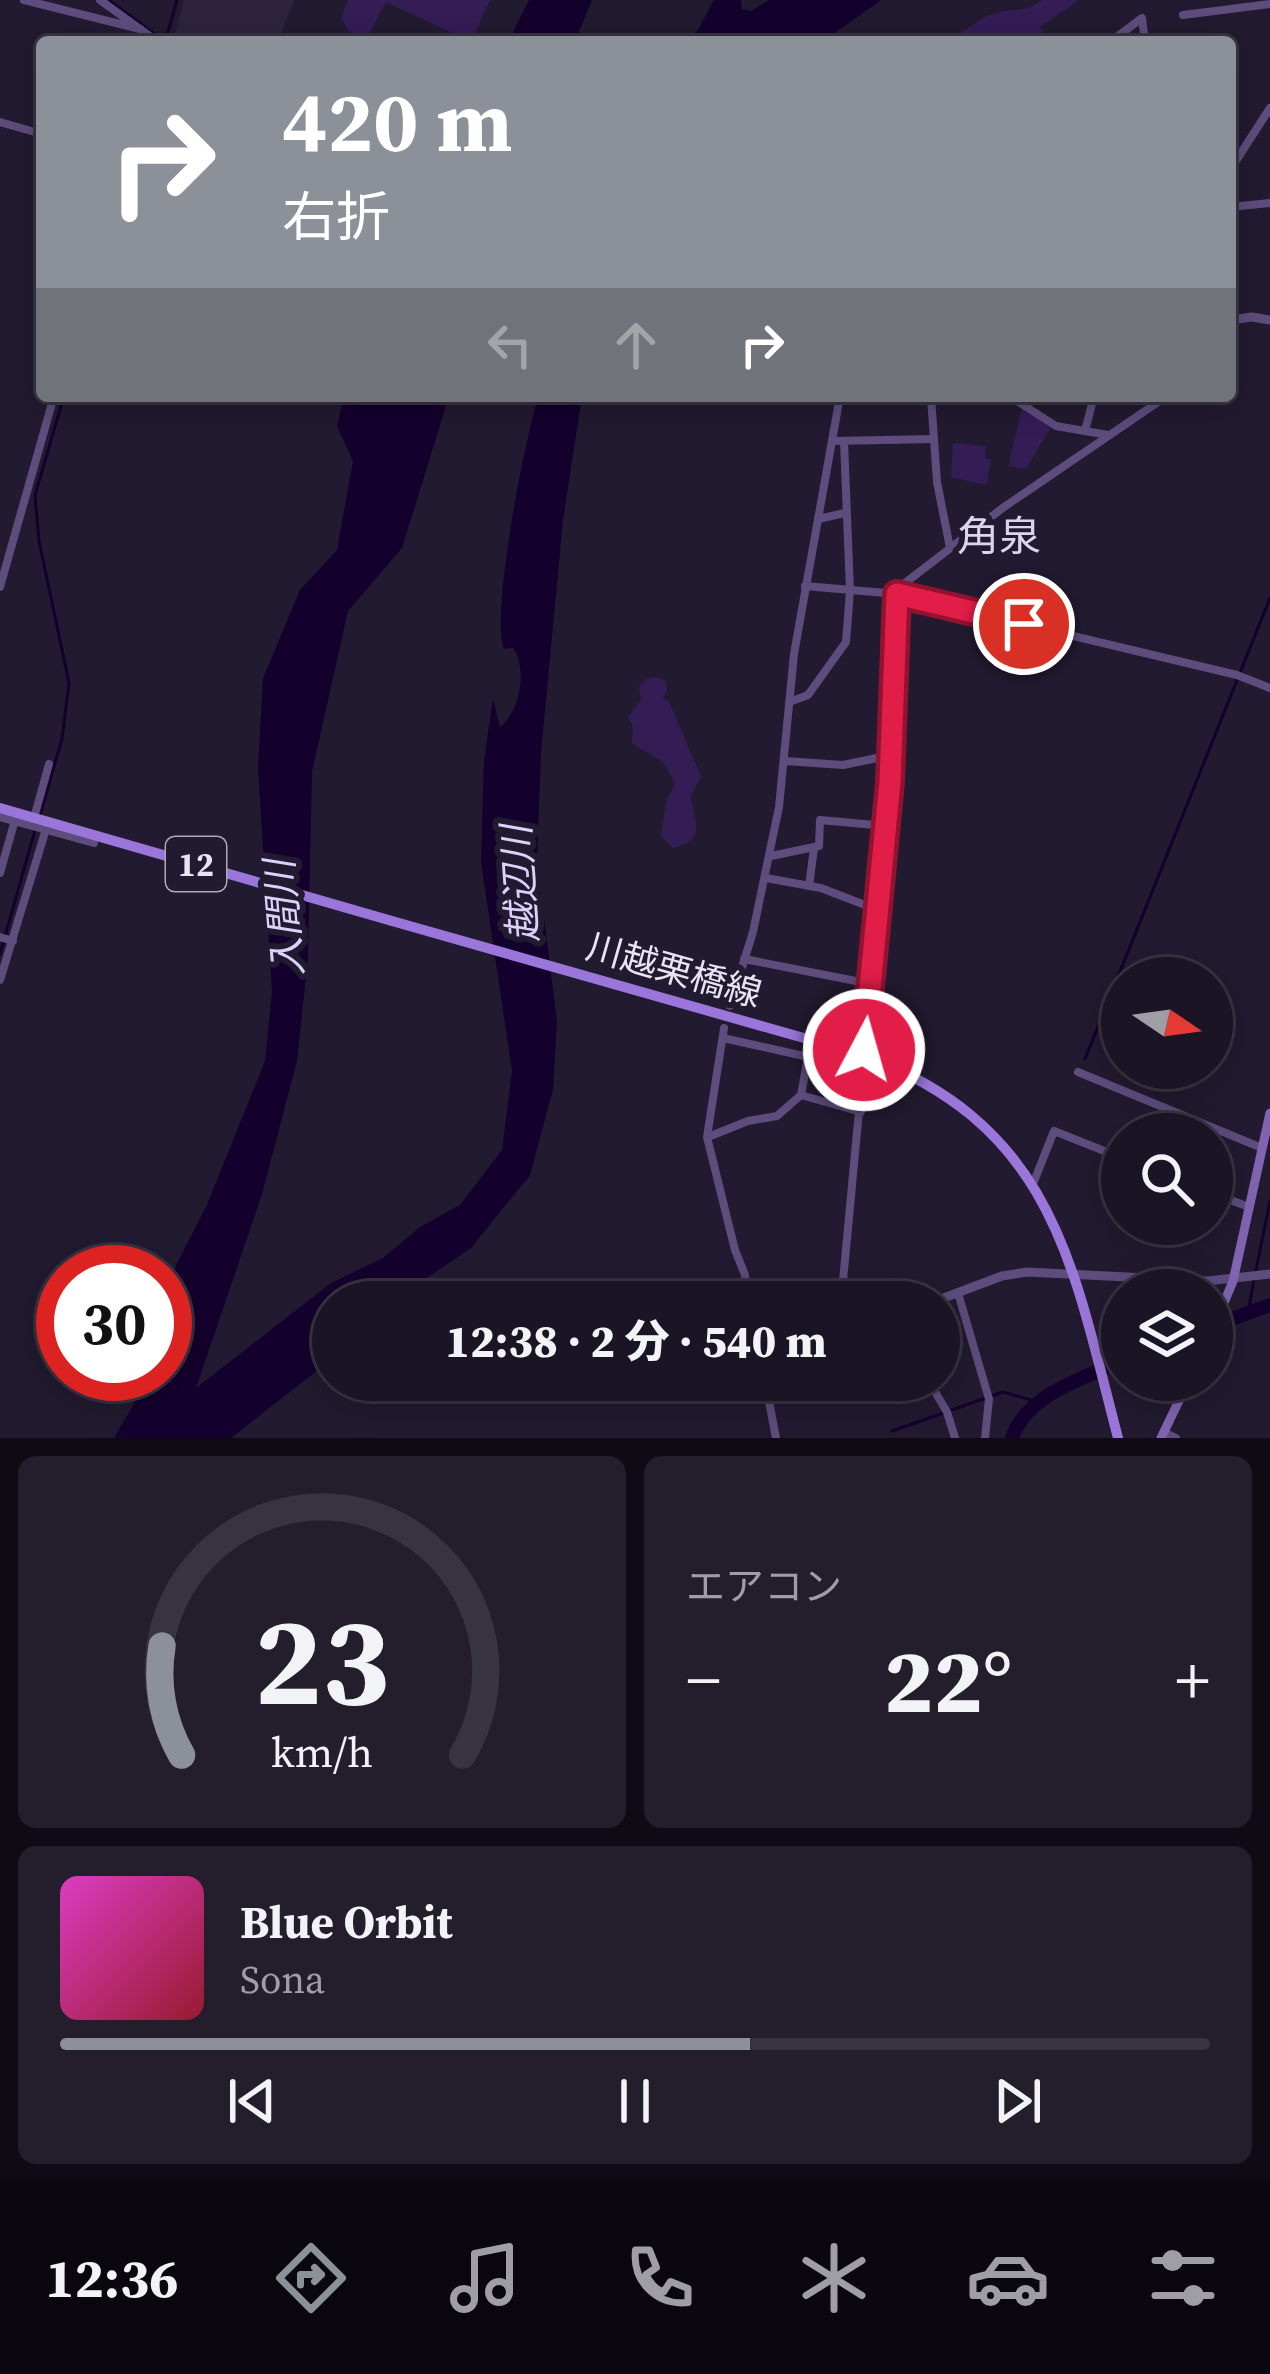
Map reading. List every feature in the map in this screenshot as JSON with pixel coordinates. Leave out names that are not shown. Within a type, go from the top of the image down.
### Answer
[{"type":"main road","name":"川越栗橋線","points":[[0,813],[704,1010],[932,1087],[971,1114],[1006,1149],[1055,1222],[1074,1272],[1118,1438]]},
{"type":"main road","points":[[1233,1290],[1239,1280],[1270,1113]]},
{"type":"main road","points":[[1162,1435],[1179,1401]]},
{"type":"street","points":[[24,0],[140,29]]},
{"type":"street","points":[[100,0],[150,36]]},
{"type":"street","points":[[1184,15],[1270,4]]},
{"type":"street","points":[[1119,36],[1142,18],[1144,36]]},
{"type":"street","points":[[1236,161],[1270,107]]},
{"type":"street","points":[[0,122],[36,132]]},
{"type":"street","points":[[1236,206],[1270,202]]},
{"type":"street","points":[[1236,319],[1270,320]]},
{"type":"street","points":[[0,587],[53,402]]},
{"type":"street","points":[[730,1006],[770,856],[806,586],[839,402]]},
{"type":"street","points":[[931,402],[937,482],[950,548]]},
{"type":"street","points":[[1019,402],[1056,426],[1110,436]]},
{"type":"street","points":[[1085,431],[1092,402]]},
{"type":"street","points":[[843,1281],[892,754],[897,594],[901,586],[1004,507],[1158,402]]},
{"type":"street","points":[[832,442],[934,439]]},
{"type":"street","points":[[792,701],[808,695],[844,647],[850,591],[844,441]]},
{"type":"street","points":[[818,518],[845,513]]},
{"type":"street","points":[[806,586],[897,594],[1237,675],[1270,688]]},
{"type":"street","points":[[784,761],[843,765],[892,754]]},
{"type":"street","points":[[32,825],[50,764]]},
{"type":"street","points":[[0,813],[94,843]]},
{"type":"street","points":[[0,873],[15,820]]},
{"type":"street","points":[[770,856],[819,847],[820,820],[886,826]]},
{"type":"street","points":[[0,980],[46,829]]},
{"type":"street","points":[[809,886],[814,848]]},
{"type":"street","points":[[766,878],[809,886],[878,910]]},
{"type":"street","points":[[0,937],[13,940]]},
{"type":"street","points":[[744,959],[871,984]]},
{"type":"street","points":[[746,1281],[707,1137],[724,1033],[808,1058],[863,1060]]},
{"type":"street","points":[[707,1137],[777,1116],[801,1095],[808,1058]]},
{"type":"street","points":[[1078,1072],[1262,1148]]},
{"type":"street","points":[[801,1095],[860,1112]]},
{"type":"street","points":[[1033,1184],[1054,1131],[1101,1150]]},
{"type":"street","points":[[1233,1202],[1249,1208]]},
{"type":"street","points":[[960,1292],[1012,1274],[1074,1272],[1239,1280],[1265,1275]]},
{"type":"street","points":[[960,1300],[989,1399],[985,1438]]},
{"type":"street","points":[[769,1401],[776,1438]]},
{"type":"street","points":[[940,1401],[955,1438]]},
{"type":"street","points":[[1162,1435],[1176,1438]]},
{"type":"shaded area","points":[[184,0],[294,0],[280,36],[175,36]]},
{"type":"shaded area","points":[[348,0],[490,0],[474,36],[458,36],[386,2],[368,36],[352,36],[341,18]]},
{"type":"shaded area","points":[[1042,0],[1079,0],[1040,27],[1045,36],[955,36],[993,14]]},
{"type":"shaded area","points":[[1022,409],[1051,427],[1026,469],[1008,466]]},
{"type":"shaded area","points":[[953,443],[986,446],[985,458],[991,460],[986,485],[951,477]]},
{"type":"shaded area","points":[[656,677],[665,680],[663,699],[668,700],[701,776],[691,796],[695,835],[673,848],[661,836],[666,802],[675,784],[662,763],[632,743],[628,717],[641,700],[639,686]]},
{"type":"water","points":[[529,0],[592,0],[577,36],[511,36]]},
{"type":"water","points":[[714,0],[741,0],[742,9],[751,11],[769,0],[881,0],[830,36],[692,36]]},
{"type":"water","name":"入間川","points":[[343,402],[447,402],[402,548],[348,611],[312,772],[308,958],[297,1061],[262,1194],[196,1388],[312,1298],[312,1374],[231,1438],[114,1438],[135,1401],[192,1401],[192,1245],[186,1245],[265,1061],[272,991],[258,768],[263,678],[300,590],[337,550],[353,461],[337,426]]},
{"type":"water","name":"越辺川","points":[[537,402],[581,402],[563,520],[541,753],[537,861],[557,1022],[553,1090],[530,1175],[471,1248],[422,1281],[335,1281],[383,1258],[420,1227],[460,1205],[502,1150],[512,1071],[481,862],[484,760],[493,699],[500,727],[513,711],[520,690],[518,657],[513,648],[504,649],[502,601],[511,525],[533,417]]},
{"type":"waterway","points":[[109,0],[157,36]]},
{"type":"waterway","points":[[167,36],[177,0]]},
{"type":"waterway","points":[[40,815],[62,739],[69,683],[39,541],[35,495],[62,402]]},
{"type":"waterway","points":[[1085,1059],[1270,598]]},
{"type":"waterway","points":[[0,954],[35,830]]},
{"type":"waterway","points":[[1256,1270],[1270,1201]]},
{"type":"waterway","points":[[1248,1313],[1254,1279]]},
{"type":"waterway","points":[[1233,1318],[1270,1305]]},
{"type":"waterway","points":[[1012,1438],[1019,1423],[1043,1399],[1101,1370]]},
{"type":"waterway","points":[[892,1431],[1003,1392],[1038,1402]]},
{"type":"district","name":"角泉","points":[[999,536]]},
{"type":"route","points":[[864,1050],[890,782],[897,594],[1024,624]]}]
